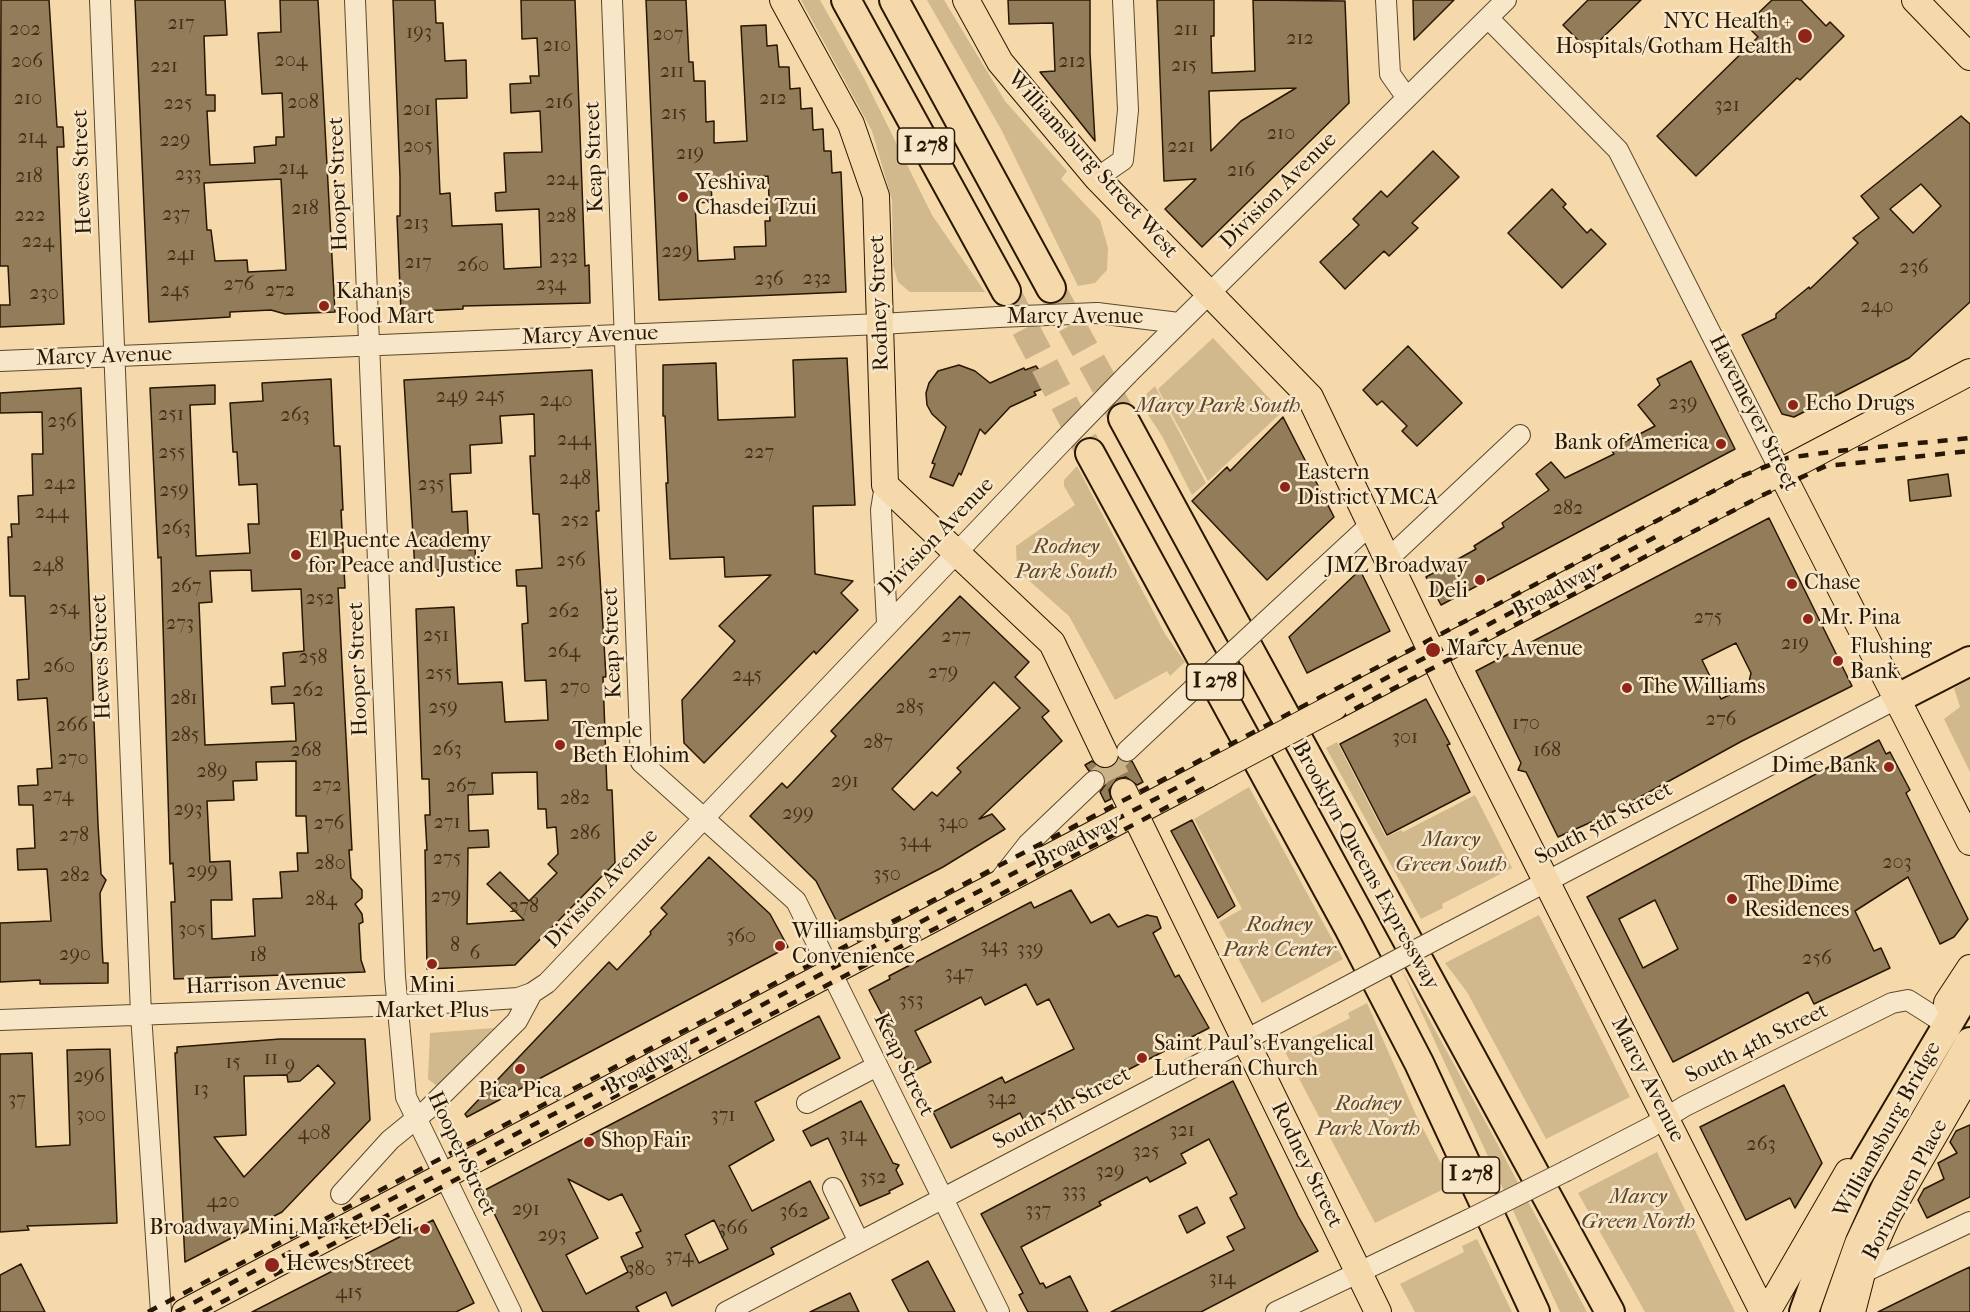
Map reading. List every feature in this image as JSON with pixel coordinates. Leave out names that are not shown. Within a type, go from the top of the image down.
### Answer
[{"type":"highway","name":"I 278","points":[[846,0],[1002,304]]},
{"type":"highway","name":"I 278","points":[[894,0],[1052,288]]},
{"type":"highway","name":"Brooklyn-Queens Expressway","points":[[1123,418],[1610,1312]]},
{"type":"highway","name":"Brooklyn-Queens Expressway","points":[[1090,453],[1354,938],[1419,1063],[1535,1312]]},
{"type":"highway","points":[[1898,698],[1970,661]]},
{"type":"highway","name":"Williamsburg Bridge","points":[[1804,1312],[1833,1231],[1857,1178],[1970,987]]},
{"type":"highway","name":"Williamsburg Bridge","points":[[1835,1312],[1860,1244],[1886,1187],[1970,1042]]},
{"type":"main road","name":"Rodney Street","points":[[783,0],[851,124],[876,196],[885,485]]},
{"type":"main road","name":"Williamsburg Street West","points":[[966,0],[1000,62],[1097,178],[1208,294]]},
{"type":"main road","points":[[1916,0],[1970,57]]},
{"type":"main road","name":"Marcy Avenue","points":[[1208,294],[1310,397],[1372,523],[1433,656],[1765,1312]]},
{"type":"main road","name":"Broadway","points":[[185,1312],[996,885],[1129,802],[1208,774],[1970,372]]},
{"type":"main road","name":"Havemeyer Street","points":[[1782,472],[1964,824],[1970,842]]},
{"type":"main road","points":[[885,485],[939,535],[954,553],[1052,643],[1116,753]]},
{"type":"main road","name":"Rodney Street","points":[[1129,802],[1378,1312]]},
{"type":"main road","points":[[1765,1312],[1970,968]]},
{"type":"main road","name":"Borinquen Place","points":[[1852,1312],[1862,1273],[1888,1215],[1970,1073]]},
{"type":"street","name":"Hewes Street","points":[[100,0],[141,1014],[161,1312]]},
{"type":"street","name":"Hooper Street","points":[[355,0],[397,1004],[406,1097],[512,1312]]},
{"type":"street","name":"Keap Street","points":[[612,0],[641,762],[796,901],[999,1312]]},
{"type":"street","points":[[1097,178],[1123,160],[1128,110],[1124,0]]},
{"type":"street","points":[[1386,0],[1390,74],[1407,98]]},
{"type":"street","name":"Division Avenue","points":[[416,1118],[517,1022],[532,993],[547,982],[887,623],[1128,374],[1506,0]]},
{"type":"street","name":"Havemeyer Street","points":[[1488,18],[1618,150],[1782,472]]},
{"type":"street","name":"Marcy Avenue","points":[[0,361],[881,324],[1002,304],[1179,323]]},
{"type":"street","points":[[1388,559],[1520,435]]},
{"type":"street","name":"Rodney Street","points":[[885,485],[881,510],[887,623]]},
{"type":"street","points":[[1116,753],[1192,690],[1372,523]]},
{"type":"street","name":"South 5th Street","points":[[726,1312],[1898,698]]},
{"type":"street","points":[[996,885],[1028,844],[1094,781]]},
{"type":"street","name":"Harrison Avenue","points":[[0,1020],[518,998],[532,993]]},
{"type":"street","name":"South 4th Street","points":[[1276,1312],[1566,1171],[1685,1106],[1892,1003],[1908,1000],[1938,1019]]},
{"type":"street","points":[[807,1103],[877,1066]]},
{"type":"street","points":[[341,1194],[390,1140],[416,1118]]},
{"type":"street","points":[[833,1188],[859,1242]]},
{"type":"street","points":[[1862,1273],[1970,1222]]},
{"type":"green space","points":[[801,0],[820,0],[865,80],[932,215],[985,292],[910,292],[898,282],[893,265],[892,200],[872,131]]},
{"type":"green space","points":[[927,0],[944,0],[1005,101],[1067,171],[1061,179],[1100,220],[1108,248],[1107,270],[1095,283],[1078,286],[1002,131]]},
{"type":"green space","name":"Marcy Park South","points":[[1213,338],[1282,412],[1208,481],[1158,389]]},
{"type":"green space","points":[[1155,386],[1206,483],[1192,495],[1162,436],[1139,401]]},
{"type":"green space","name":"Rodney Park South","points":[[1077,466],[1165,634],[1185,662],[1170,676],[1167,671],[1115,700],[1069,616],[1017,570],[1016,546],[1075,505],[1064,486],[1064,480]]},
{"type":"green space","points":[[1970,679],[1970,772],[1944,719],[1960,707],[1954,688]]},
{"type":"green space","name":"Marcy Green South","points":[[1337,742],[1386,837],[1401,830],[1403,832],[1475,795],[1512,868],[1442,904],[1443,908],[1421,919],[1326,748]]},
{"type":"green space","name":"Rodney Park Center","points":[[1249,787],[1343,959],[1262,1003],[1219,922],[1242,909],[1194,819]]},
{"type":"green space","points":[[1539,915],[1630,1097],[1546,1139],[1467,992],[1445,963]]},
{"type":"green space","points":[[1400,966],[1491,1132],[1587,1312],[1560,1312]]},
{"type":"green space","name":"Rodney Park North","points":[[1367,1003],[1416,1115],[1452,1185],[1375,1223],[1285,1052],[1350,1018],[1348,1013]]},
{"type":"green space","points":[[494,1028],[437,1086],[428,1079],[430,1033]]},
{"type":"green space","name":"Marcy Green North","points":[[1657,1152],[1735,1312],[1645,1312],[1578,1193]]},
{"type":"green space","points":[[1477,1239],[1512,1312],[1415,1312],[1400,1284],[1464,1252],[1462,1246]]},
{"type":"building","points":[[1,0],[49,0],[57,127],[63,127],[64,147],[57,147],[64,324],[0,327],[0,305],[10,305],[8,266],[0,266]]},
{"type":"building","points":[[135,0],[225,0],[227,35],[204,36],[206,95],[215,95],[215,111],[207,111],[210,165],[255,163],[254,147],[276,145],[276,137],[284,137],[282,93],[262,94],[258,33],[281,32],[280,0],[318,0],[335,312],[285,314],[271,310],[230,312],[230,317],[149,322]],"holes":[[[281,179],[286,270],[248,272],[247,260],[215,261],[211,230],[207,230],[204,183]]]},
{"type":"building","points":[[393,0],[435,0],[436,23],[443,23],[445,61],[466,60],[467,98],[436,99],[440,194],[450,193],[452,226],[502,224],[504,269],[541,267],[539,209],[496,211],[495,193],[506,192],[504,153],[542,152],[540,111],[511,113],[510,84],[531,83],[530,76],[539,76],[537,38],[522,39],[521,0],[575,0],[585,266],[589,265],[590,303],[463,306],[463,309],[401,312],[397,216],[400,216],[400,177]]},
{"type":"building","points":[[646,0],[686,0],[689,62],[693,62],[694,81],[705,81],[706,122],[714,121],[714,143],[747,141],[741,26],[766,25],[767,46],[777,45],[779,67],[789,67],[790,89],[800,88],[801,109],[812,108],[813,130],[823,129],[824,151],[831,151],[832,173],[841,172],[846,292],[659,300]],"holes":[[[768,176],[770,221],[765,221],[766,246],[734,247],[735,259],[698,261],[695,203],[712,202],[711,183],[720,183],[720,178]]]},
{"type":"building","points":[[1008,0],[1090,0],[1090,53],[1095,141],[1040,72],[1055,71],[1053,23],[1009,24]]},
{"type":"building","points":[[1157,0],[1214,0],[1214,36],[1211,36],[1212,73],[1255,71],[1253,0],[1345,1],[1349,103],[1202,247],[1165,209],[1196,179],[1164,181]],"holes":[[[1296,88],[1241,121],[1211,151],[1209,91]]]},
{"type":"building","points":[[1413,0],[1454,0],[1414,40]]},
{"type":"building","points":[[1588,0],[1641,0],[1589,51],[1563,25]]},
{"type":"building","points":[[1772,0],[1801,0],[1826,26],[1830,22],[1844,36],[1696,176],[1657,136],[1758,37],[1746,25]]},
{"type":"building","points":[[1961,116],[1970,124],[1970,302],[1909,358],[1794,417],[1782,414],[1742,335],[1776,318],[1776,314],[1809,287],[1810,289],[1858,243],[1853,238],[1879,218],[1861,196]],"holes":[[[1921,184],[1941,206],[1913,233],[1890,209]]]},
{"type":"building","points":[[1433,151],[1459,177],[1412,223],[1418,228],[1389,256],[1384,251],[1345,289],[1320,262],[1359,225],[1353,219],[1381,191],[1387,197]]},
{"type":"building","points":[[1552,189],[1566,204],[1563,207],[1587,233],[1591,229],[1606,244],[1562,288],[1508,233]]},
{"type":"building","points":[[1408,346],[1462,403],[1417,446],[1402,431],[1407,426],[1382,401],[1377,405],[1363,390]]},
{"type":"building","points":[[847,358],[855,505],[813,506],[815,574],[853,581],[841,593],[858,610],[816,654],[814,651],[704,763],[684,743],[682,700],[735,641],[719,626],[771,575],[725,577],[724,557],[670,559],[665,416],[663,416],[663,365],[716,363],[718,420],[795,417],[793,360]]},
{"type":"building","points":[[1691,361],[1735,449],[1441,605],[1426,577],[1476,549],[1474,546],[1504,527],[1502,523],[1549,490],[1536,474],[1551,462],[1565,478],[1614,454],[1611,449],[1655,426],[1638,405],[1660,385],[1657,379]]},
{"type":"building","points":[[959,365],[975,371],[990,383],[1024,368],[1025,370],[1036,366],[1044,377],[1045,388],[1034,392],[1036,395],[1010,407],[985,434],[980,429],[961,475],[959,473],[953,486],[930,477],[935,464],[932,463],[946,427],[932,414],[927,405],[926,393],[929,383],[938,371]]},
{"type":"building","points":[[592,370],[599,511],[596,511],[606,677],[603,677],[607,790],[612,790],[615,863],[515,965],[427,969],[425,815],[430,815],[429,779],[422,779],[416,609],[454,607],[458,684],[502,682],[505,722],[548,720],[546,680],[525,681],[522,624],[528,623],[526,586],[517,586],[516,570],[542,568],[539,514],[533,514],[530,456],[535,456],[534,414],[500,416],[502,443],[470,445],[471,473],[450,474],[452,512],[467,511],[469,550],[475,549],[476,568],[415,571],[404,380]],"holes":[[[537,772],[538,809],[546,809],[547,828],[556,827],[558,854],[548,864],[557,873],[529,901],[500,872],[487,884],[524,920],[467,924],[468,848],[489,847],[488,830],[469,831],[468,795],[493,794],[492,773]]]},
{"type":"building","points":[[331,379],[334,446],[340,446],[343,510],[341,510],[345,588],[338,588],[352,850],[349,850],[351,878],[362,890],[362,898],[355,904],[362,914],[363,922],[359,924],[361,960],[365,972],[174,979],[171,902],[175,902],[173,863],[170,864],[161,557],[158,558],[150,388],[215,385],[215,404],[190,405],[196,556],[250,553],[248,524],[259,524],[257,484],[239,485],[237,452],[233,452],[230,403],[263,401],[262,383]],"holes":[[[251,570],[252,591],[301,589],[304,651],[283,653],[285,686],[271,687],[272,704],[294,703],[296,741],[205,745],[199,603],[212,602],[210,571]],[[296,761],[296,816],[306,816],[308,853],[297,853],[298,871],[280,872],[282,898],[253,899],[255,936],[212,939],[211,900],[232,900],[230,861],[210,862],[207,801],[234,800],[233,781],[257,780],[256,762]]]},
{"type":"building","points":[[81,388],[98,824],[101,874],[106,880],[100,893],[102,945],[103,963],[108,963],[108,983],[40,984],[40,980],[0,982],[0,923],[51,921],[47,869],[18,870],[17,849],[35,848],[33,805],[19,805],[18,786],[38,785],[37,769],[52,768],[47,698],[18,700],[17,680],[29,679],[25,596],[10,596],[8,537],[12,537],[11,524],[19,524],[18,496],[33,495],[32,454],[43,454],[42,412],[0,413],[0,393]]},
{"type":"building","points":[[1283,417],[1334,517],[1267,580],[1192,501],[1227,467],[1230,471]]},
{"type":"building","points":[[1948,474],[1951,496],[1910,501],[1908,480]]},
{"type":"building","points":[[1769,518],[1852,686],[1742,741],[1609,814],[1558,837],[1526,772],[1518,770],[1521,763],[1476,671]],"holes":[[[1736,643],[1751,673],[1748,686],[1721,699],[1702,660]]]},
{"type":"building","points":[[1360,570],[1390,631],[1307,673],[1289,637]]},
{"type":"building","points":[[960,596],[1029,662],[1015,677],[1049,711],[1042,717],[1062,741],[979,819],[992,814],[1005,829],[943,867],[837,922],[816,881],[750,816],[782,783],[787,788],[836,736],[831,731]],"holes":[[[994,682],[1020,708],[957,768],[961,772],[937,796],[932,792],[914,810],[892,789]]]},
{"type":"building","points":[[1426,699],[1450,744],[1447,745],[1470,792],[1387,835],[1340,744]]},
{"type":"building","points":[[1879,740],[1886,754],[1890,752],[1910,790],[1906,793],[1968,919],[1954,937],[1940,944],[1908,877],[1855,911],[1874,951],[1881,948],[1890,968],[1814,1004],[1808,992],[1673,1062],[1587,897]],"holes":[[[1655,900],[1678,949],[1643,968],[1619,919]]]},
{"type":"building","points":[[1119,759],[1124,763],[1132,761],[1143,782],[1137,785],[1126,777],[1117,779],[1109,790],[1111,799],[1105,802],[1100,792],[1105,785],[1105,778],[1098,770],[1089,771],[1085,765],[1092,761],[1104,769],[1112,767]]},
{"type":"building","points":[[1192,820],[1235,906],[1218,918],[1171,831]]},
{"type":"building","points":[[709,857],[770,914],[788,947],[467,1117],[465,1114],[609,962],[617,970],[651,934],[650,932],[667,914],[661,908]]},
{"type":"building","points":[[1071,890],[1091,923],[1109,914],[1118,927],[1147,915],[1157,917],[1161,928],[1153,933],[1175,977],[1179,975],[1209,1028],[1025,1123],[1020,1113],[951,1148],[933,1112],[1002,1077],[1005,1083],[1074,1049],[1049,999],[1037,1005],[1026,984],[985,1005],[981,997],[915,1031],[931,1062],[912,1072],[869,990],[890,979],[889,976],[1031,902],[1034,908]]},
{"type":"building","points":[[819,1016],[840,1058],[755,1102],[774,1140],[729,1166],[752,1211],[810,1181],[829,1218],[771,1248],[774,1254],[672,1306],[666,1292],[636,1307],[639,1312],[543,1312],[483,1191]],"holes":[[[568,1179],[609,1200],[622,1194],[641,1231],[636,1233],[643,1247],[621,1257],[628,1272],[586,1294],[566,1255],[598,1238]],[[714,1220],[728,1249],[699,1263],[685,1235]]]},
{"type":"building","points":[[280,1039],[365,1039],[370,1120],[282,1212],[185,1262],[175,1053],[177,1053],[177,1047]],"holes":[[[318,1065],[335,1083],[244,1177],[214,1137],[246,1135],[244,1076],[287,1075],[288,1082],[300,1081]]]},
{"type":"building","points":[[110,1049],[117,1223],[27,1226],[29,1230],[0,1232],[0,1054],[32,1053],[36,1147],[70,1145],[67,1050]]},
{"type":"building","points":[[1233,1081],[1298,1216],[1318,1251],[1201,1312],[1111,1312],[1234,1250],[1227,1237],[1245,1228],[1230,1198],[1237,1194],[1209,1139],[1181,1154],[1186,1163],[1150,1182],[1147,1177],[1099,1202],[1101,1205],[1021,1247],[1040,1284],[1043,1283],[1046,1288],[1070,1276],[1088,1312],[1028,1312],[1019,1295],[1023,1293],[981,1214]]},
{"type":"building","points":[[1784,1085],[1822,1163],[1795,1208],[1790,1198],[1746,1220],[1700,1127]]},
{"type":"building","points":[[861,1101],[893,1163],[899,1165],[896,1170],[903,1184],[889,1191],[890,1193],[860,1206],[828,1138],[811,1146],[803,1131]]},
{"type":"building","points":[[1970,1125],[1970,1197],[1927,1218],[1918,1200],[1924,1189],[1944,1179],[1938,1163],[1957,1153],[1950,1142],[1956,1131]]},
{"type":"building","points":[[1197,1207],[1205,1223],[1187,1233],[1179,1216]]},
{"type":"building","points":[[433,1220],[474,1303],[456,1312],[252,1312]]},
{"type":"building","points":[[928,1261],[955,1312],[909,1312],[892,1280]]},
{"type":"building","points":[[21,1264],[45,1312],[0,1312],[0,1275]]},
{"type":"building","points":[[1970,1267],[1970,1312],[1878,1312],[1957,1273]]},
{"type":"building","points":[[850,1293],[859,1312],[810,1312]]},
{"type":"tunnel","points":[[1051,288],[1123,418]]},
{"type":"tunnel","points":[[1006,291],[1090,453]]},
{"type":"tunnel","points":[[1094,781],[1127,751]]},
{"type":"tunnel","points":[[1105,754],[1124,792]]},
{"type":"railway","points":[[148,1312],[1742,476],[1787,458],[1970,438]]},
{"type":"railway","points":[[203,1312],[1765,494],[1826,466],[1970,451]]},
{"type":"railway","points":[[176,1312],[1663,533]]},
{"type":"place","name":"NYC Health + Hospitals/Gotham Health","points":[[1805,36]]},
{"type":"place","name":"Yeshiva Chasdei Tzui","points":[[683,197]]},
{"type":"place","name":"Kahan's Food Mart","points":[[324,306]]},
{"type":"place","name":"Echo Drugs","points":[[1793,405]]},
{"type":"place","name":"Bank of America","points":[[1721,444]]},
{"type":"place","name":"Eastern District YMCA","points":[[1285,487]]},
{"type":"place","name":"El Puente Academy for Peace and Justice","points":[[296,555]]},
{"type":"place","name":"JMZ Broadway Deli","points":[[1480,580]]},
{"type":"place","name":"Chase","points":[[1792,584]]},
{"type":"place","name":"Mr. Pina","points":[[1808,619]]},
{"type":"place","name":"Marcy Avenue","points":[[1433,650]]},
{"type":"place","name":"Flushing Bank","points":[[1838,661]]},
{"type":"place","name":"The Williams","points":[[1627,688]]},
{"type":"place","name":"Temple Beth Elohim","points":[[560,745]]},
{"type":"place","name":"Dime Bank","points":[[1889,767]]},
{"type":"place","name":"The Dime Residences","points":[[1732,899]]},
{"type":"place","name":"Williamsburg Convenience","points":[[780,946]]},
{"type":"place","name":"Mini Market Plus","points":[[432,964]]},
{"type":"place","name":"Saint Paul's Evangelical Lutheran Church","points":[[1142,1058]]},
{"type":"place","name":"Pica Pica","points":[[520,1069]]},
{"type":"place","name":"Shop Fair","points":[[589,1142]]},
{"type":"place","name":"Broadway Mini Market Deli","points":[[425,1229]]},
{"type":"place","name":"Hewes Street","points":[[272,1265]]}]
